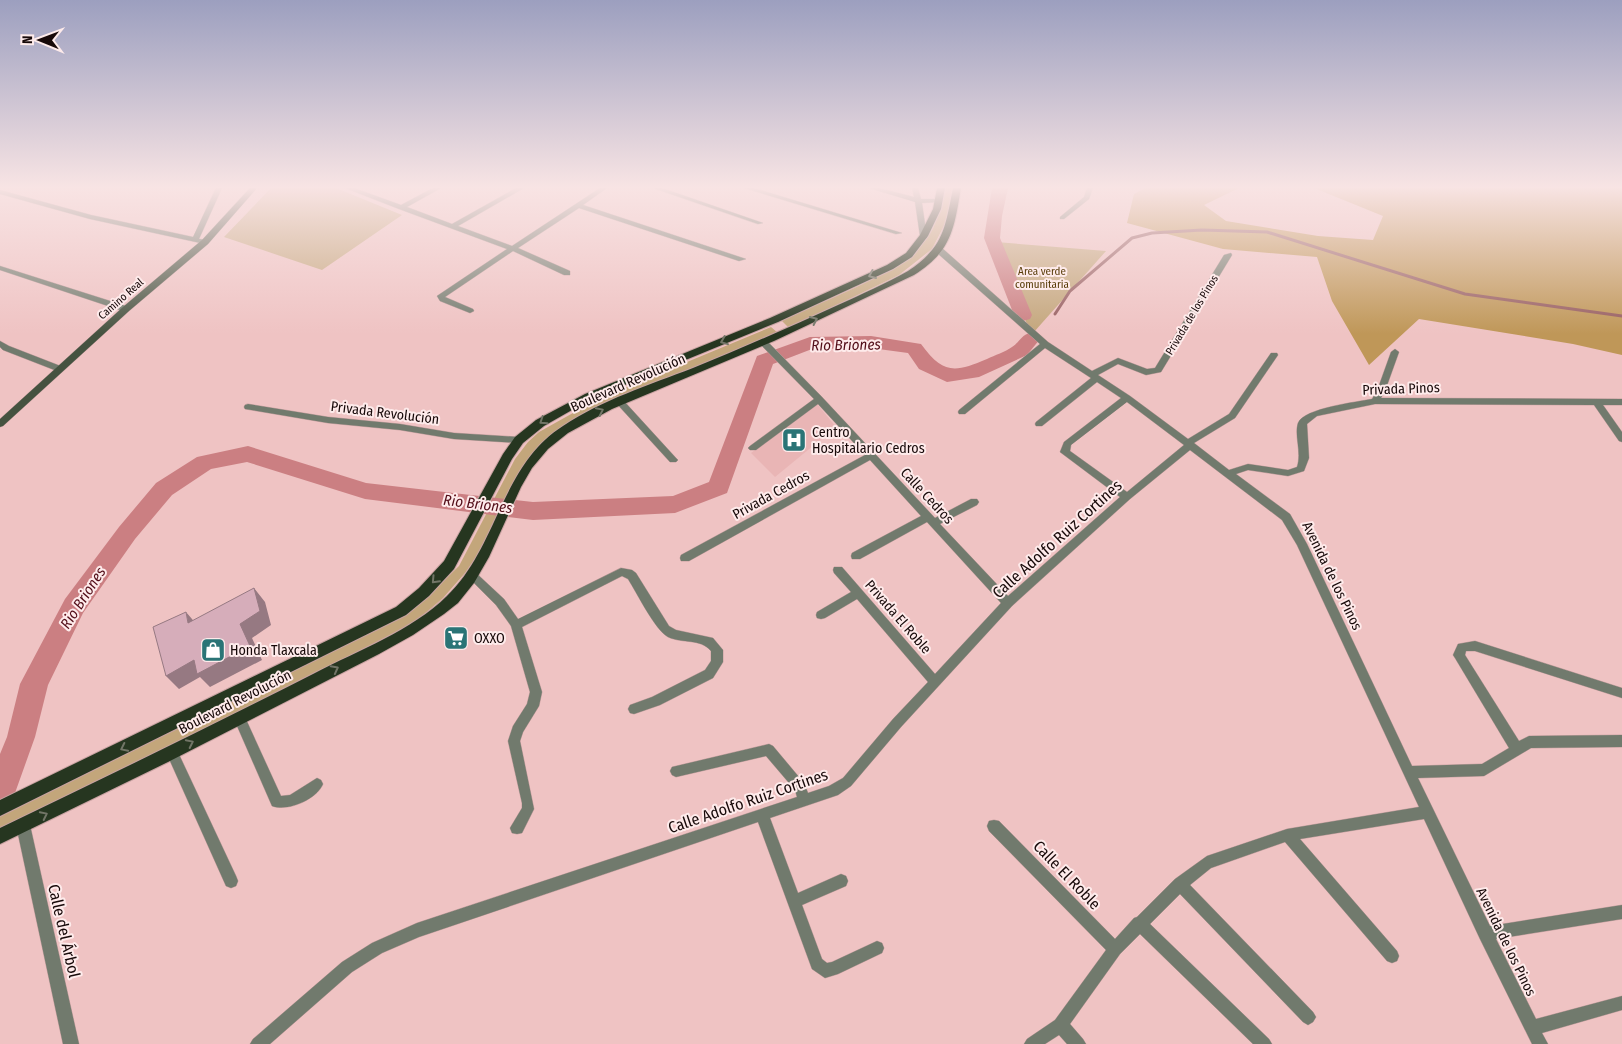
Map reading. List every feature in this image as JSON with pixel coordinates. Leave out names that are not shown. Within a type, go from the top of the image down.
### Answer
[{"type":"main road","name":"Camino Real","points":[[0,424],[126,309],[210,237]]},
{"type":"main road","name":"Boulevard Revolución","points":[[0,808],[401,611],[424,592],[449,565],[498,470],[519,440],[540,423],[589,396],[774,320],[890,267],[909,255],[923,237]]},
{"type":"main road","name":"Boulevard Revolución","points":[[0,836],[240,719],[427,621],[454,598],[471,575],[487,548],[522,473],[545,444],[563,430],[620,402],[789,332],[903,278],[929,260],[939,250],[945,237]]},
{"type":"main road","points":[[774,320],[789,332]]},
{"type":"street","points":[[180,237],[205,242]]},
{"type":"street","points":[[482,237],[567,272]]},
{"type":"street","points":[[470,311],[443,299],[441,296],[529,237]]},
{"type":"street","points":[[676,237],[742,258]]},
{"type":"street","name":"Avenida de los Pinos","points":[[939,250],[1045,344],[1127,398],[1286,517],[1302,544],[1485,934],[1540,1044]]},
{"type":"street","name":"Privada de los Pinos","points":[[1094,377],[1118,361],[1146,372],[1158,370],[1228,255]]},
{"type":"street","points":[[0,268],[126,309]]},
{"type":"street","points":[[0,343],[6,348],[60,369]]},
{"type":"street","name":"Calle Cedros","points":[[764,343],[819,399],[1008,603]]},
{"type":"street","points":[[962,412],[1045,344]]},
{"type":"street","points":[[1375,401],[1381,391],[1395,352]]},
{"type":"street","name":"Calle Adolfo Ruiz Cortines","points":[[258,1044],[347,967],[377,948],[417,930],[833,791],[847,782],[1008,603],[1127,496],[1189,444],[1232,416],[1274,355]]},
{"type":"street","points":[[1038,424],[1094,377]]},
{"type":"street","points":[[1127,398],[1066,444],[1065,452],[1127,496]]},
{"type":"street","points":[[753,448],[819,399]]},
{"type":"street","name":"Privada Pinos","points":[[1229,473],[1248,467],[1288,473],[1301,469],[1305,460],[1302,435],[1303,423],[1314,414],[1375,401],[1622,402]]},
{"type":"street","points":[[620,402],[673,460]]},
{"type":"street","points":[[1596,403],[1622,439]]},
{"type":"street","name":"Privada Revolución","points":[[248,407],[328,420],[400,427],[454,436],[519,440]]},
{"type":"street","name":"Privada Cedros","points":[[685,558],[870,456]]},
{"type":"street","points":[[856,556],[931,520],[974,502]]},
{"type":"street","name":"Privada El Roble","points":[[838,570],[935,682]]},
{"type":"street","points":[[516,625],[621,572],[628,572],[665,629],[672,634],[709,641],[718,650],[717,662],[709,674],[656,701],[634,709]]},
{"type":"street","points":[[471,575],[500,602],[516,625],[536,692],[533,706],[517,730],[514,741],[528,803],[528,809],[518,828]]},
{"type":"street","points":[[821,615],[858,592]]},
{"type":"street","points":[[1517,749],[1459,655],[1462,647],[1475,646],[1622,693]]},
{"type":"street","points":[[240,719],[277,802],[292,801],[317,784]]},
{"type":"street","points":[[1408,772],[1484,770],[1529,742],[1622,741]]},
{"type":"street","points":[[676,771],[769,750],[800,787],[804,800]]},
{"type":"street","points":[[172,752],[231,881]]},
{"type":"street","points":[[1032,1044],[1060,1025],[1115,949],[1139,923],[1180,884],[1207,863],[1286,835],[1427,812]]},
{"type":"street","points":[[762,814],[817,964],[825,971],[834,970],[877,948]]},
{"type":"street","name":"Calle del Árbol","points":[[23,825],[71,1044]]},
{"type":"street","name":"Calle El Roble","points":[[994,826],[1115,949]]},
{"type":"street","points":[[1286,835],[1392,956]]},
{"type":"street","points":[[793,902],[841,882]]},
{"type":"street","points":[[1180,884],[1308,1017]]},
{"type":"street","points":[[1485,934],[1622,912]]},
{"type":"street","points":[[1139,923],[1264,1044]]},
{"type":"street","points":[[1532,1028],[1622,1002]]},
{"type":"street","points":[[1060,1025],[1078,1044]]},
{"type":"shaded area","points":[[1178,237],[1328,237],[1373,240],[1374,237],[1622,237],[1622,355],[1573,344],[1419,319],[1369,365],[1332,301],[1317,257],[1223,249]]},
{"type":"shaded area","name":"Centro Hospitalario Cedros","points":[[817,404],[836,427],[775,477],[751,453]]},
{"type":"green space","points":[[224,237],[370,237],[322,270]]},
{"type":"green space","points":[[927,237],[938,237],[932,249],[899,275],[789,328],[781,320],[884,273],[919,247]]},
{"type":"green space","name":"Area verde comunitaria","points":[[996,242],[1106,251],[1034,332],[1028,327]]},
{"type":"green space","points":[[771,327],[778,333],[609,404],[545,442],[483,547],[465,573],[443,598],[415,622],[235,716],[0,831],[0,812],[432,592],[459,566],[515,459],[528,442],[539,432],[598,399]]},
{"type":"building","points":[[254,588],[260,611],[240,624],[250,646],[197,674],[194,660],[166,676],[153,627],[186,612],[188,623]]},
{"type":"waterway","name":"Rio Briones","points":[[992,237],[1023,315]]},
{"type":"waterway","points":[[1055,314],[1070,291],[1132,238],[1137,237]]},
{"type":"waterway","points":[[1282,237],[1465,294],[1622,316]]},
{"type":"waterway","name":"Rio Briones","points":[[0,786],[4,783],[21,737],[34,684],[74,606],[127,533],[164,489],[205,463],[248,454],[365,491],[533,511],[675,504],[719,487],[764,360],[810,343],[871,342],[914,348],[926,365],[947,376],[972,373],[1020,351],[1030,339]]},
{"type":"place","name":"Centro Hospitalario Cedros","points":[[794,440]]},
{"type":"place","name":"OXXO","points":[[456,638]]},
{"type":"place","name":"Honda Tlaxcala","points":[[213,650]]}]
